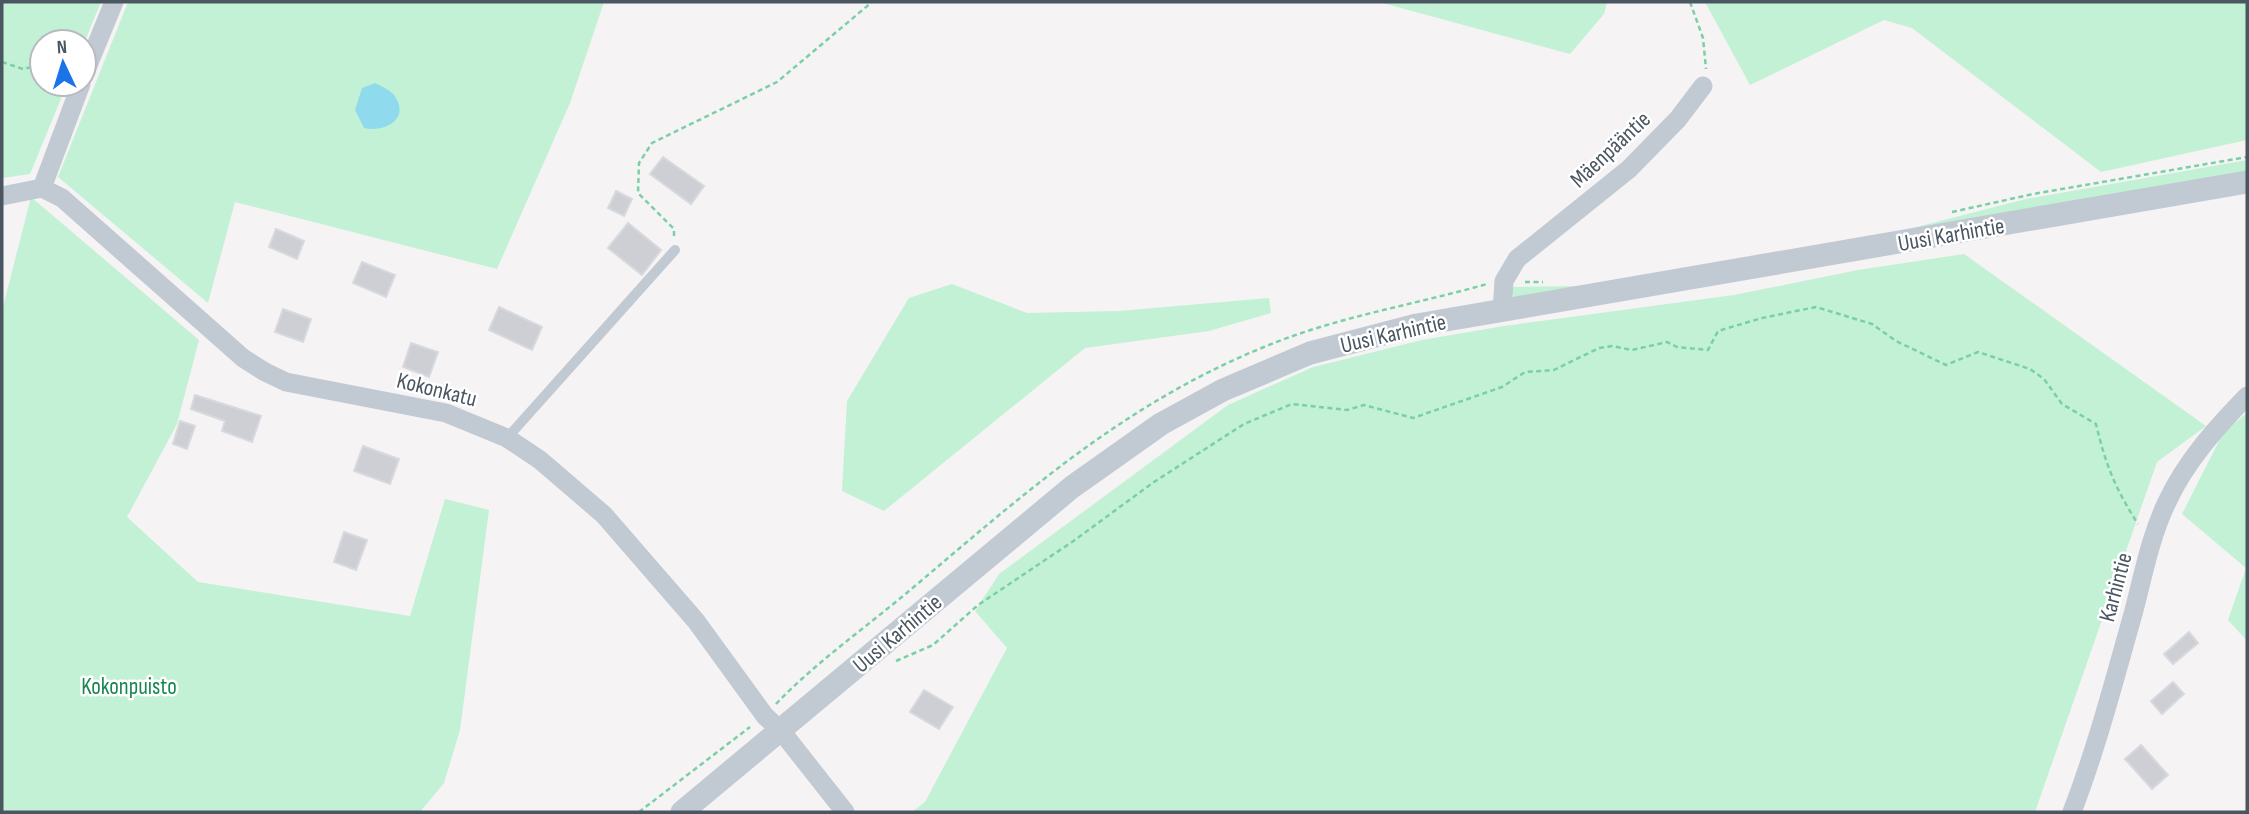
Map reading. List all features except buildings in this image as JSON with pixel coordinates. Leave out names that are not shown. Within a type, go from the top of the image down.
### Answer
[{"type":"street","points":[[98,41],[114,2]]},
{"type":"street","name":"Mäenpääntie","points":[[1504,281],[1517,259],[1529,247],[1598,197],[1629,169],[1678,120],[1703,86]]},
{"type":"street","points":[[2,195],[42,188],[76,98]]},
{"type":"street","name":"Uusi Karhintie","points":[[682,812],[773,724],[1072,487],[1161,424],[1223,390],[1310,353],[1417,325],[2247,181]]},
{"type":"street","name":"Kokonkatu","points":[[42,188],[78,211],[126,257],[243,358],[265,372],[286,382],[446,413],[507,438],[540,460],[604,515],[696,621],[773,724],[845,812]]},
{"type":"street","points":[[1502,311],[1504,281]]},
{"type":"street","name":"Karhintie","points":[[2072,812],[2095,751],[2152,544],[2166,503],[2187,466],[2220,423],[2247,396]]},
{"type":"lane","points":[[507,438],[675,250]]},
{"type":"path","points":[[675,250],[674,229],[638,193],[639,163],[652,143],[777,82],[872,2]]},
{"type":"path","points":[[1690,2],[1707,61],[1703,86]]},
{"type":"path","points":[[2,62],[23,69],[28,68]]},
{"type":"path","points":[[1945,214],[2033,194],[2247,157]]},
{"type":"path","points":[[639,812],[773,724],[781,699],[1029,489],[1084,446],[1199,375],[1302,332],[1370,312],[1504,281],[1552,282]]},
{"type":"path","points":[[892,662],[933,645],[978,605],[1072,542],[1154,482],[1244,424],[1292,404],[1347,410],[1364,405],[1413,418],[1502,387],[1525,372],[1554,370],[1599,348],[1612,346],[1632,350],[1667,342],[1677,347],[1708,350],[1718,331],[1762,317],[1816,307],[1872,324],[1896,341],[1947,365],[1978,352],[2037,374],[2062,404],[2096,424],[2107,470],[2127,511],[2152,544]]},
{"type":"green space","points":[[2,2],[101,2],[90,28],[28,28],[28,98],[61,98],[30,174],[2,178]]},
{"type":"green space","points":[[128,2],[604,2],[570,103],[497,269],[235,202],[208,303],[58,177],[90,98],[98,98],[98,77]]},
{"type":"green space","points":[[1379,2],[1607,2],[1604,14],[1570,54]]},
{"type":"green space","points":[[1705,2],[2247,2],[2247,140],[2101,172],[1912,28],[1884,20],[1750,85]]},
{"type":"green space","points":[[2247,160],[2247,174],[1897,232],[2026,199]]},
{"type":"green space","name":"Kokonpuisto","points":[[31,197],[199,340],[177,424],[127,517],[198,582],[410,616],[445,499],[489,510],[460,730],[444,783],[420,812],[2,812],[2,311]]},
{"type":"green space","points":[[1964,254],[2206,426],[2157,462],[2035,812],[912,812],[925,802],[1007,648],[975,611],[999,574],[1228,405],[1313,367],[1422,340],[1504,326],[1734,295],[1858,270]]},
{"type":"green space","points":[[952,284],[1027,313],[1119,311],[1269,298],[1271,313],[1209,331],[1085,348],[884,511],[842,491],[847,401],[909,298]]},
{"type":"green space","points":[[1579,286],[1517,299],[1512,295],[1511,287]]},
{"type":"green space","points":[[2247,413],[2247,641],[2228,620],[2246,568],[2182,514],[2223,433]]},
{"type":"water","points":[[375,83],[394,95],[400,111],[394,122],[388,126],[364,128],[355,110],[362,88]]}]
